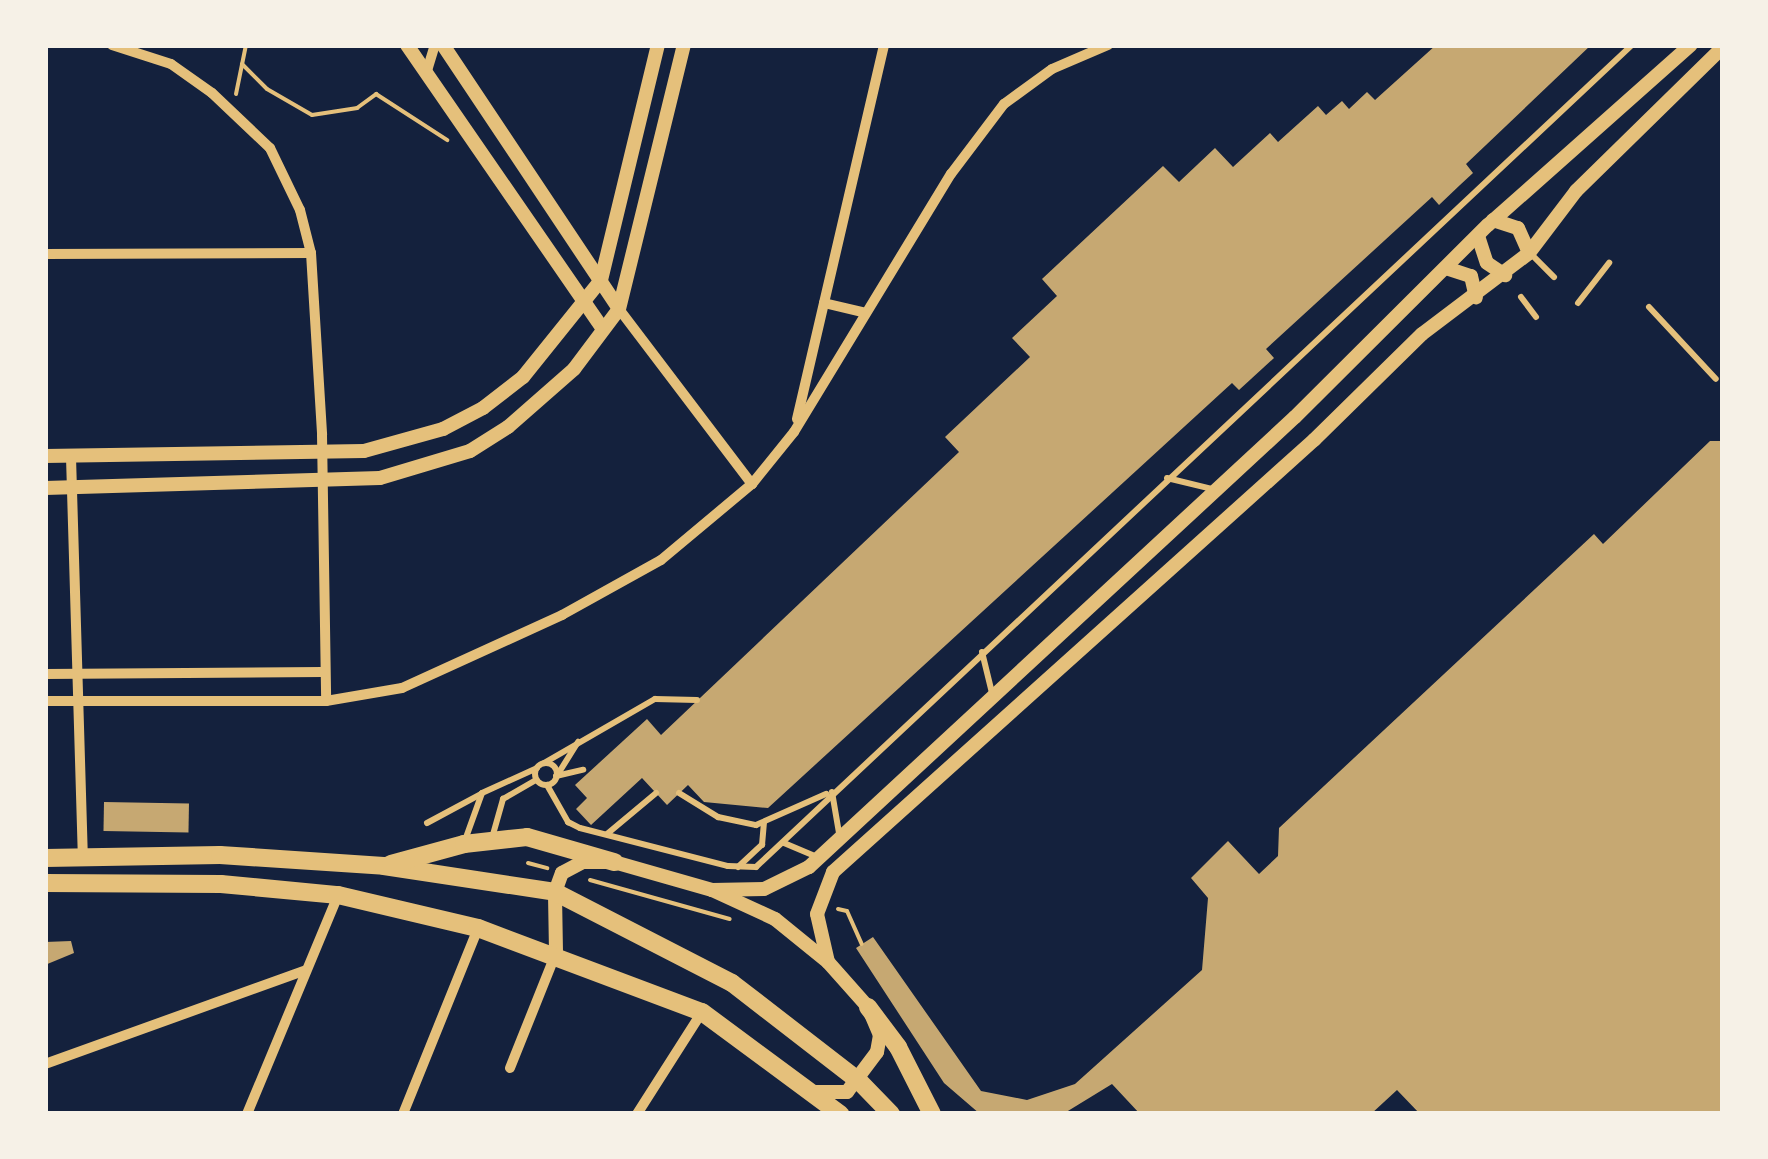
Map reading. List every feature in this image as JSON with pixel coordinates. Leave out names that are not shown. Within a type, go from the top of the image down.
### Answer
[{"type":"main road","points":[[384,866],[492,839],[544,840],[614,862]]},
{"type":"main road","points":[[45,858],[220,854],[384,866],[555,892],[732,982],[859,1081],[891,1114]]},
{"type":"main road","points":[[45,883],[222,884],[338,895],[478,928],[556,952],[702,1012],[812,1092],[832,1112]]},
{"type":"main road","points":[[868,1008],[898,1048],[932,1114]]},
{"type":"street","points":[[112,45],[172,64],[233,112],[270,148],[289,182],[312,253],[324,482],[326,701]]},
{"type":"street","points":[[407,45],[603,329]]},
{"type":"street","points":[[426,74],[439,45]]},
{"type":"street","points":[[439,45],[620,308],[752,484]]},
{"type":"street","points":[[45,456],[323,454],[398,445],[483,408],[524,377],[602,280],[658,45]]},
{"type":"street","points":[[45,488],[380,478],[470,451],[544,398],[620,308],[684,45]]},
{"type":"street","points":[[794,432],[884,45]]},
{"type":"street","points":[[45,701],[326,701],[402,688],[562,616],[661,560],[752,484],[794,432],[951,174],[1004,104],[1052,70],[1108,45]]},
{"type":"street","points":[[828,962],[818,904],[833,872],[1314,440],[1422,334],[1476,297],[1529,253],[1576,191],[1723,47]]},
{"type":"street","points":[[712,890],[764,889],[819,858],[1213,490],[1493,220],[1684,48]]},
{"type":"street","points":[[1493,220],[1518,228],[1529,253]]},
{"type":"street","points":[[1478,236],[1487,263],[1505,275]]},
{"type":"street","points":[[45,254],[312,253]]},
{"type":"street","points":[[1446,268],[1471,276],[1476,297]]},
{"type":"street","points":[[824,303],[866,313]]},
{"type":"street","points":[[70,457],[83,857]]},
{"type":"street","points":[[45,674],[323,672]]},
{"type":"street","points":[[510,1068],[556,952],[555,892],[562,872],[584,862],[614,862],[712,890],[775,919],[828,962],[868,1008],[880,1041],[859,1081],[841,1094],[812,1092]]},
{"type":"street","points":[[246,1114],[338,895]]},
{"type":"street","points":[[403,1114],[478,928]]},
{"type":"street","points":[[45,1064],[304,971]]},
{"type":"street","points":[[637,1114],[702,1012]]},
{"type":"lane","points":[[536,780],[547,786],[568,822],[737,868],[756,867],[832,791],[1632,45]]},
{"type":"lane","points":[[1529,253],[1554,277]]},
{"type":"lane","points":[[1578,303],[1609,263]]},
{"type":"lane","points":[[1521,297],[1536,318]]},
{"type":"lane","points":[[1648,307],[1716,378]]},
{"type":"lane","points":[[1166,478],[1213,490]]},
{"type":"lane","points":[[982,651],[993,696]]},
{"type":"lane","points":[[428,823],[540,766],[656,699],[698,700]]},
{"type":"lane","points":[[547,786],[579,741]]},
{"type":"lane","points":[[540,766],[556,776],[583,770]]},
{"type":"lane","points":[[492,839],[503,799],[536,780],[540,766]]},
{"type":"lane","points":[[679,793],[732,823],[764,823],[832,791]]},
{"type":"lane","points":[[832,791],[840,839]]},
{"type":"lane","points":[[606,835],[656,793]]},
{"type":"lane","points":[[464,844],[482,794]]},
{"type":"lane","points":[[737,868],[762,845],[764,823]]},
{"type":"lane","points":[[783,843],[819,858]]},
{"type":"path","points":[[233,112],[246,45]]},
{"type":"path","points":[[242,64],[267,89],[312,114],[357,108],[376,94],[446,140]]},
{"type":"path","points":[[528,863],[740,922]]},
{"type":"path","points":[[818,904],[846,911],[862,944]]},
{"type":"building","points":[[1436,45],[1591,45],[1466,164],[1473,173],[1439,205],[1432,197],[1266,349],[1274,358],[1239,390],[1232,383],[768,808],[704,802],[688,785],[667,805],[642,778],[591,825],[576,809],[587,798],[575,785],[647,719],[661,735],[959,452],[945,437],[1030,357],[1012,338],[1057,296],[1042,279],[1163,166],[1179,182],[1215,148],[1233,167],[1270,133],[1278,142],[1318,106],[1326,115],[1342,101],[1349,109],[1367,92],[1375,100]]},
{"type":"building","points":[[1710,441],[1723,441],[1723,1114],[1420,1114],[1397,1090],[1371,1114],[1140,1114],[1112,1084],[1063,1114],[980,1114],[944,1083],[856,948],[873,937],[981,1091],[1027,1100],[1075,1084],[1202,970],[1208,898],[1191,878],[1228,841],[1259,874],[1278,856],[1279,828],[1594,534],[1603,544]]},
{"type":"building","points":[[104,802],[189,803],[188,832],[103,831]]},
{"type":"building","points":[[71,941],[74,953],[45,965],[45,942]]}]
